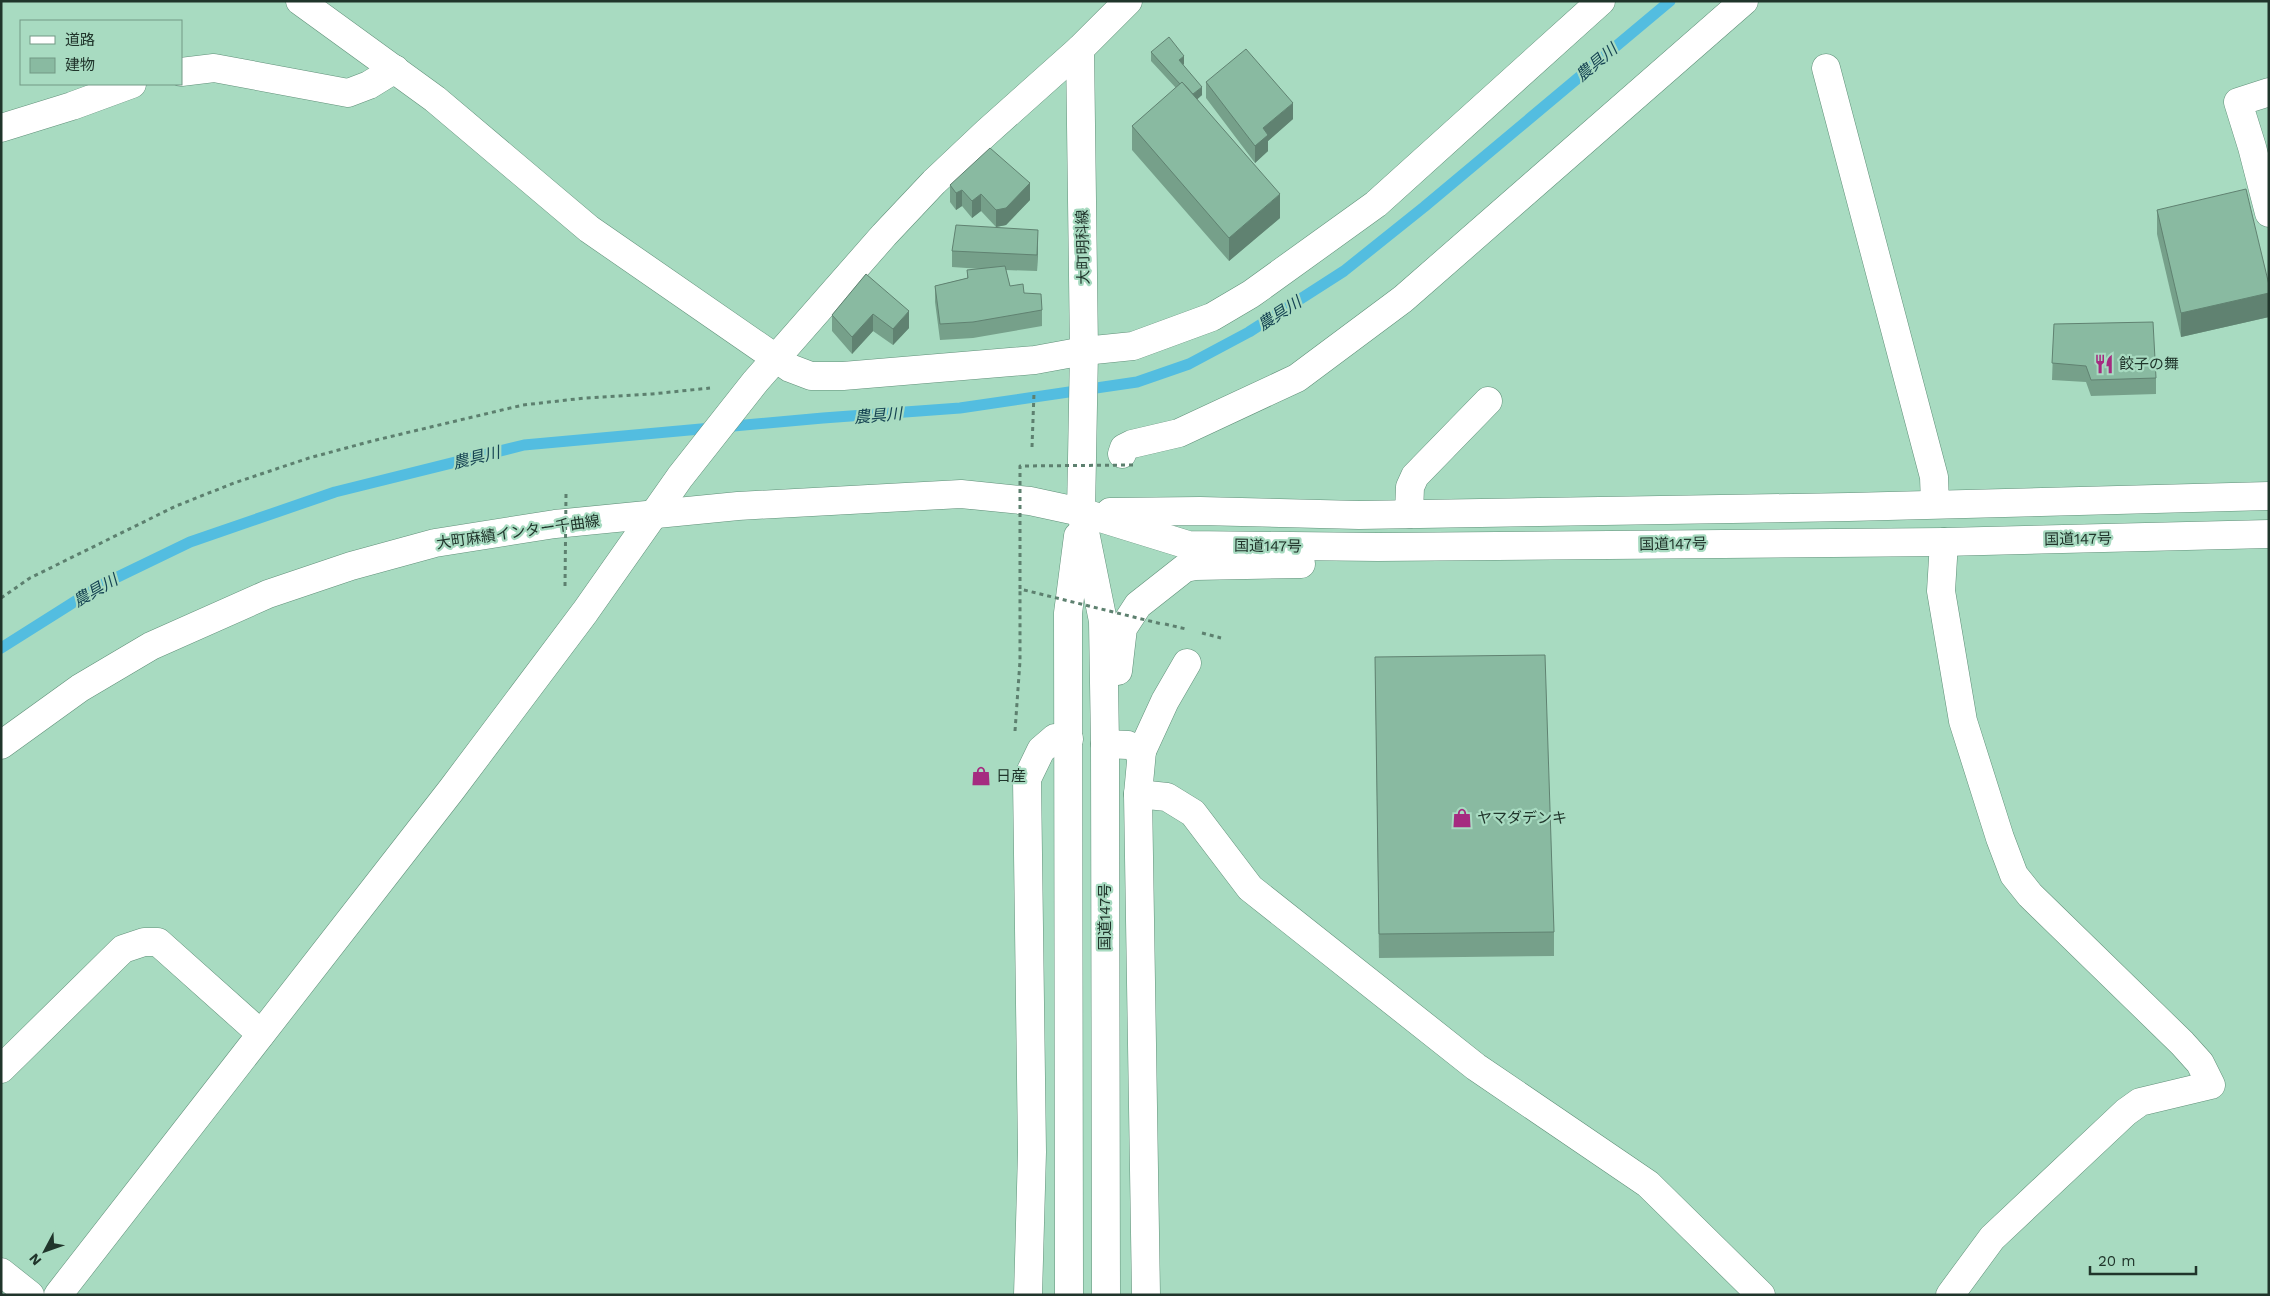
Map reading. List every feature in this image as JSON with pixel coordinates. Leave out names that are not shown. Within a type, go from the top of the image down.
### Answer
[{"type":"main road","points":[[300,1],[443,105],[589,229],[790,368],[811,376],[843,376],[1035,360],[1084,358],[1133,346],[1212,317],[1252,294],[1376,204],[1600,1]]},
{"type":"main road","points":[[58,1295],[452,789],[585,612],[680,478],[751,387],[884,235],[934,182],[1080,49],[1128,1]]},
{"type":"main road","points":[[1128,460],[1124,448],[1132,444],[1179,432],[1297,378],[1403,299],[1744,1]]},
{"type":"main road","name":"大町明科線","points":[[1080,49],[1084,358],[1081,512]]},
{"type":"main road","points":[[182,72],[214,68],[348,92],[369,85],[395,69]]},
{"type":"main road","points":[[1826,68],[1934,477],[1935,504]]},
{"type":"main road","points":[[1,128],[72,106],[129,85]]},
{"type":"main road","points":[[2269,92],[2238,102],[2269,213]]},
{"type":"main road","points":[[1409,514],[1410,487],[1415,476],[1488,401]]},
{"type":"main road","name":"大町麻績インター千曲線","points":[[1,745],[80,688],[151,646],[268,594],[351,566],[435,543],[555,524],[738,506],[961,494],[1030,500],[1081,512]]},
{"type":"main road","points":[[1069,1295],[1068,613],[1081,512],[1409,514],[2269,496]]},
{"type":"main road","name":"国道147号","points":[[1106,1295],[1106,744],[1103,621],[1081,512],[1188,545],[1378,547],[1944,542],[2269,534]]},
{"type":"main road","points":[[1944,542],[1941,590],[1963,721],[2000,838],[2014,875],[2030,895],[2182,1043],[2200,1063],[2211,1085],[2140,1102],[2126,1112],[1992,1238],[1950,1295]]},
{"type":"main road","points":[[1142,751],[1128,745],[1106,744],[1113,721],[1123,628],[1138,605],[1186,568],[1194,566],[1348,564],[1378,547]]},
{"type":"main road","points":[[1146,1295],[1138,794],[1142,751],[1165,701],[1187,663]]},
{"type":"main road","points":[[1028,1295],[1032,1152],[1027,779],[1041,750],[1055,738],[1069,740]]},
{"type":"main road","points":[[1138,794],[1167,797],[1193,814],[1250,888],[1476,1067],[1648,1184],[1761,1295]]},
{"type":"main road","points":[[1,1069],[123,949],[144,942],[158,942],[261,1034]]},
{"type":"main road","points":[[1,1272],[30,1295]]},
{"type":"path","points":[[1,598],[30,578],[176,506],[234,482],[310,458],[372,441],[523,406],[585,398],[751,387]]},
{"type":"path","points":[[1032,447],[1034,390]]},
{"type":"path","points":[[1014,739],[1020,661],[1020,466],[1128,460]]},
{"type":"path","points":[[565,586],[566,494]]},
{"type":"path","points":[[1020,589],[1162,624]]},
{"type":"path","points":[[1207,634],[1221,638]]},
{"type":"building","points":[[1169,37],[1184,56],[1179,60],[1202,87],[1193,94],[1182,82],[1180,84],[1151,52]]},
{"type":"building","points":[[1246,49],[1293,103],[1263,128],[1268,135],[1255,146],[1206,82]]},
{"type":"building","points":[[1182,82],[1280,194],[1229,238],[1132,126]]},
{"type":"building","points":[[990,148],[1030,183],[1006,208],[996,210],[981,194],[972,201],[962,190],[956,193],[950,185]]},
{"type":"building","points":[[2246,189],[2269,285],[2269,293],[2181,313],[2157,210]]},
{"type":"building","points":[[956,225],[1038,230],[1037,255],[952,251]]},
{"type":"building","points":[[1005,266],[1010,286],[1023,284],[1024,293],[1041,294],[1042,310],[973,322],[940,324],[935,286],[968,278],[967,270]]},
{"type":"building","points":[[866,274],[909,311],[893,329],[873,314],[852,337],[832,315]]},
{"type":"building","points":[[2153,322],[2156,378],[2091,380],[2086,366],[2052,363],[2054,324]]},
{"type":"building","points":[[1545,655],[1554,932],[1379,934],[1375,657]]},
{"type":"waterway","name":"農具川","points":[[1,648],[101,585],[190,542],[335,492],[524,445],[823,418],[960,408],[1137,382],[1189,364],[1249,332],[1344,271],[1424,207],[1670,1]]},
{"type":"place","name":"餃子の舞","points":[[2104,364]]},
{"type":"place","name":"日産","points":[[981,776]]},
{"type":"place","name":"ヤマダデンキ","points":[[1462,818]]}]
